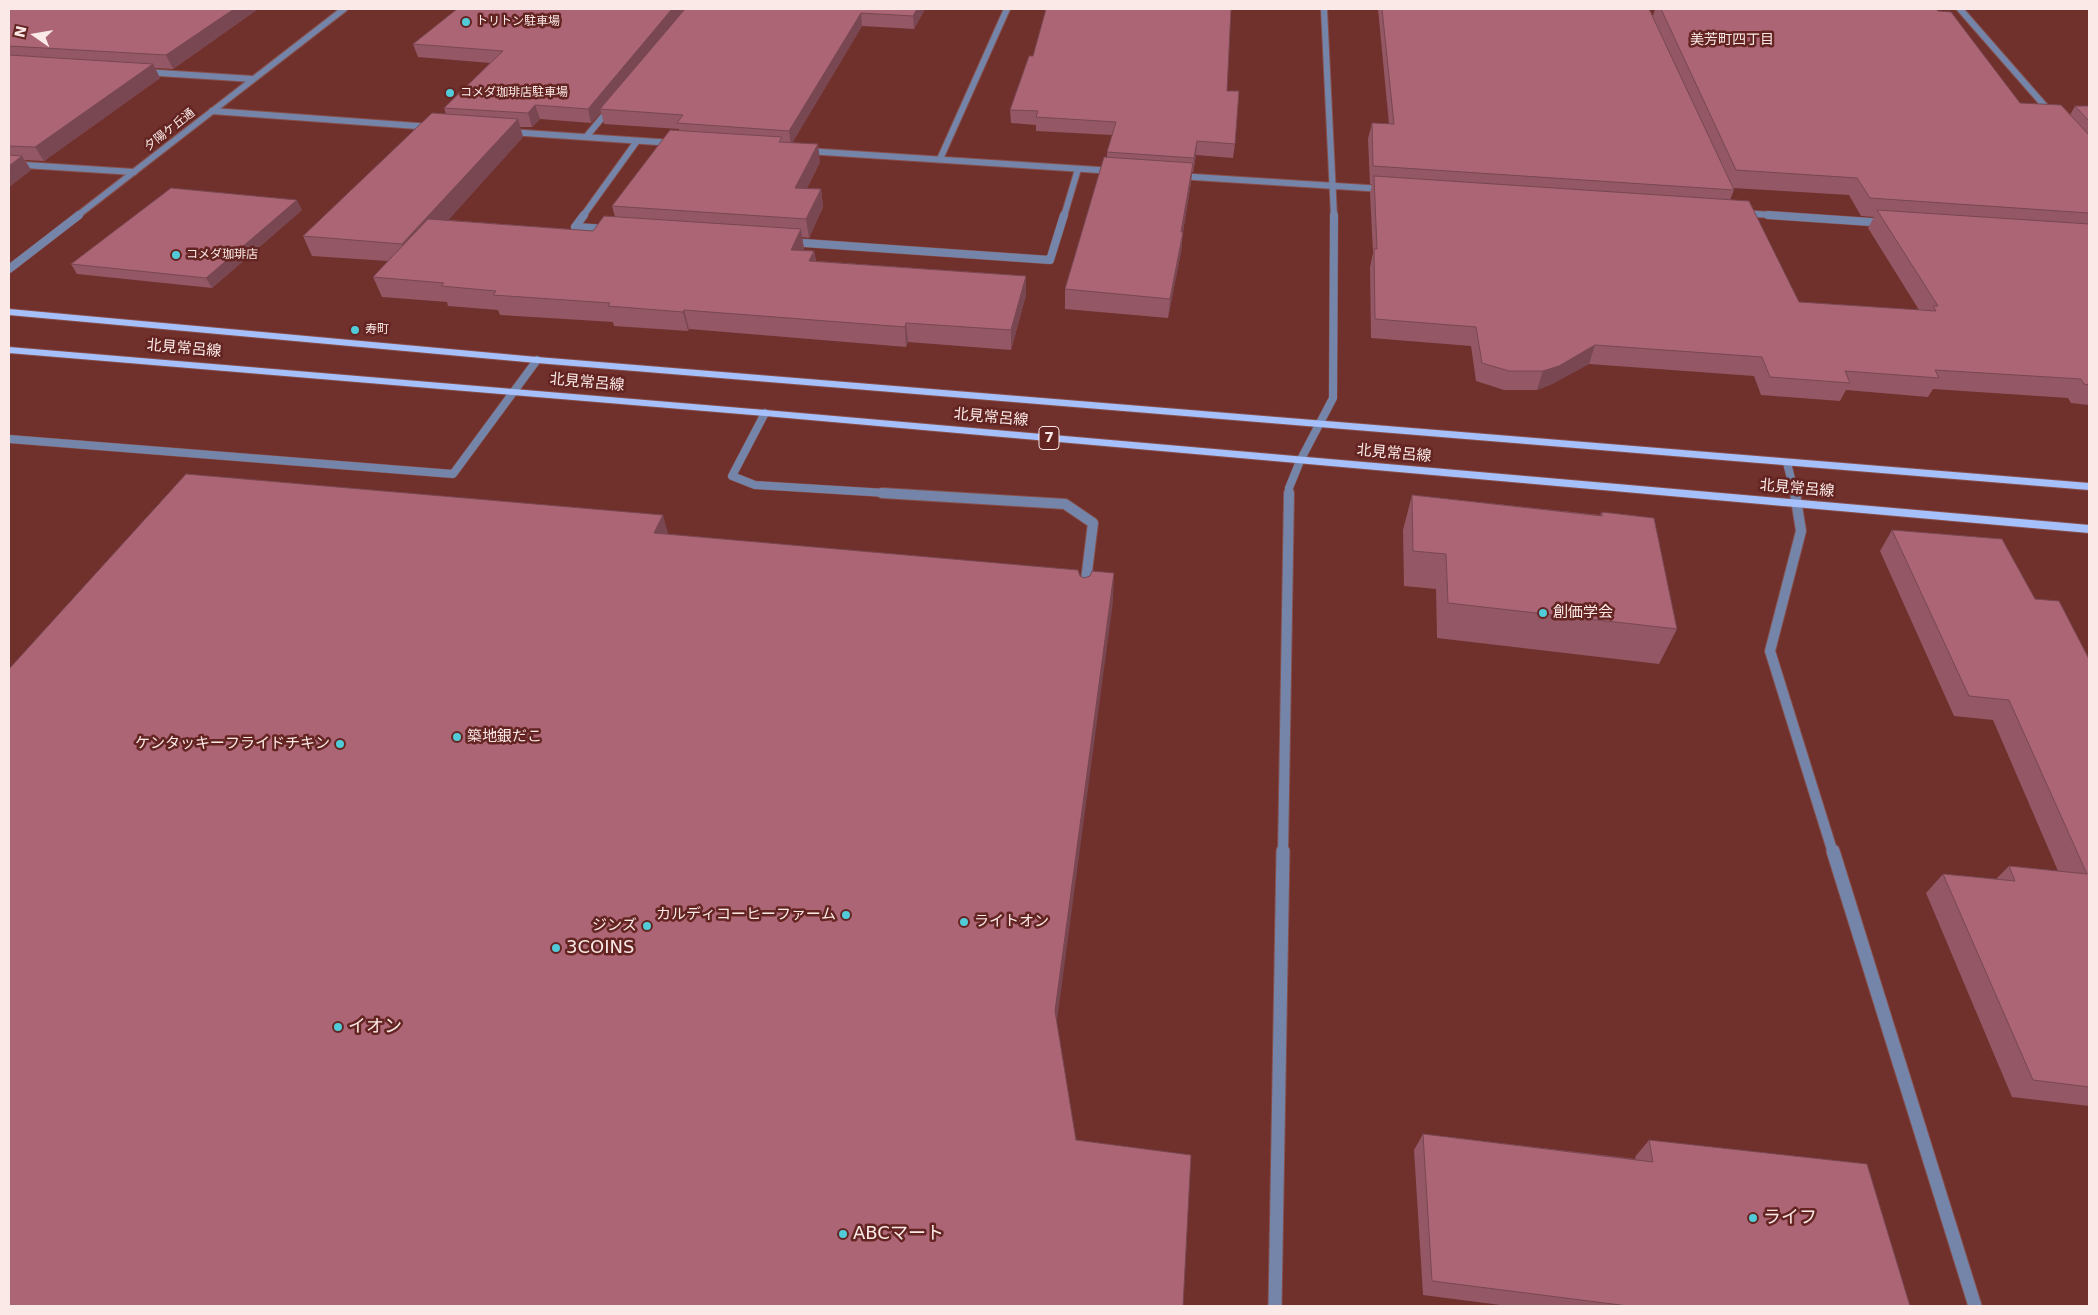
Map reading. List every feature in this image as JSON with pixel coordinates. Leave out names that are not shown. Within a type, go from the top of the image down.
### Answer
[{"type":"main road","name":"北見常呂線","points":[[9,312],[537,360],[2089,488]]},
{"type":"main road","name":"北見常呂線","points":[[9,350],[765,413],[2089,529]]},
{"type":"street","name":"夕陽ケ丘通","points":[[9,269],[344,9]]},
{"type":"street","points":[[940,159],[1007,9]]},
{"type":"street","points":[[1275,1306],[1289,488],[1300,461],[1333,398],[1334,186],[1324,9]]},
{"type":"street","points":[[1960,9],[2057,120]]},
{"type":"street","points":[[138,71],[254,79]]},
{"type":"street","points":[[586,138],[617,100]]},
{"type":"street","points":[[212,111],[438,127]]},
{"type":"street","points":[[497,131],[676,143]]},
{"type":"street","points":[[615,230],[575,227],[637,141]]},
{"type":"street","points":[[804,151],[1127,172]]},
{"type":"street","points":[[9,164],[134,172]]},
{"type":"street","points":[[783,241],[1050,260],[1078,169]]},
{"type":"street","points":[[1167,175],[1393,190]]},
{"type":"street","points":[[1734,212],[1892,223]]},
{"type":"street","points":[[9,439],[453,474],[537,360]]},
{"type":"street","points":[[765,413],[732,476],[755,485],[1065,504],[1093,523],[1084,600]]},
{"type":"street","points":[[1787,463],[1798,504],[1801,531],[1770,651],[1975,1306]]},
{"type":"building","points":[[9,9],[234,9],[166,55],[9,46]]},
{"type":"building","points":[[457,9],[672,9],[588,109],[535,105],[528,113],[444,108],[503,51],[413,44]]},
{"type":"building","points":[[685,9],[917,9],[913,16],[861,13],[789,131],[677,123],[683,115],[600,109]]},
{"type":"building","points":[[1046,9],[1231,9],[1227,91],[1239,91],[1235,144],[1197,141],[1194,158],[1107,152],[1116,122],[1036,117],[1038,111],[1010,110],[1029,56],[1033,56]]},
{"type":"building","points":[[1382,9],[1649,9],[1734,190],[1373,166],[1372,123],[1394,124]]},
{"type":"building","points":[[1661,9],[1936,9],[1938,11],[1951,12],[2020,103],[2061,105],[2089,135],[2089,213],[1870,198],[1857,178],[1736,170]]},
{"type":"building","points":[[9,55],[153,64],[35,147],[9,146]]},
{"type":"building","points":[[2075,106],[2089,106],[2089,121]]},
{"type":"building","points":[[432,113],[518,119],[402,244],[303,236]]},
{"type":"building","points":[[670,130],[782,137],[779,142],[818,144],[795,188],[821,189],[806,219],[612,206]]},
{"type":"building","points":[[9,155],[22,156],[9,166]]},
{"type":"building","points":[[1104,157],[1193,163],[1181,232],[1183,232],[1170,299],[1065,289]]},
{"type":"building","points":[[1374,176],[1749,201],[1799,302],[1936,311],[1933,306],[1938,306],[1877,210],[2089,224],[2089,385],[2084,384],[2081,379],[1935,370],[1939,378],[1845,371],[1850,383],[1770,377],[1762,357],[1595,345],[1559,366],[1543,371],[1509,371],[1482,363],[1476,327],[1375,319],[1374,249],[1377,249]]},
{"type":"building","name":"コメダ珈琲店","points":[[171,188],[297,200],[206,278],[71,264]]},
{"type":"building","points":[[604,216],[801,229],[791,250],[814,251],[809,261],[1026,276],[1011,330],[906,323],[905,327],[608,306],[610,303],[493,295],[496,291],[441,286],[444,283],[373,277],[428,219],[593,231]]},
{"type":"building","points":[[186,474],[663,515],[654,533],[1078,570],[1080,576],[1084,578],[1090,576],[1092,571],[1114,573],[1055,1011],[1076,1140],[1191,1155],[1183,1306],[9,1306],[9,669]]},
{"type":"building","points":[[1412,495],[1602,516],[1602,512],[1654,518],[1677,629],[1448,603],[1446,554],[1413,551]]},
{"type":"building","points":[[1892,530],[2002,539],[2035,599],[2059,601],[2089,659],[2089,1087],[2033,1080],[1943,874],[2015,881],[2009,866],[2087,874],[2009,700],[1969,696]]},
{"type":"building","points":[[1423,1134],[1653,1162],[1649,1140],[1867,1164],[1910,1306],[1628,1306],[1432,1281]]},
{"type":"place","name":"トリトン駐車場","points":[[466,22]]},
{"type":"place","name":"コメダ珈琲店駐車場","points":[[450,93]]},
{"type":"place","name":"コメダ珈琲店","points":[[176,255]]},
{"type":"place","name":"寿町","points":[[355,330]]},
{"type":"place","name":"創価学会","points":[[1543,613]]},
{"type":"place","name":"築地銀だこ","points":[[457,737]]},
{"type":"place","name":"ケンタッキーフライドチキン","points":[[340,744]]},
{"type":"place","name":"カルディコーヒーファーム","points":[[846,915]]},
{"type":"place","name":"ライトオン","points":[[964,922]]},
{"type":"place","name":"ジンズ","points":[[647,926]]},
{"type":"place","name":"3COINS","points":[[556,948]]},
{"type":"place","name":"イオン","points":[[338,1027]]},
{"type":"place","name":"ライフ","points":[[1753,1218]]},
{"type":"place","name":"ABCマート","points":[[843,1234]]},
{"type":"district","name":"美芳町四丁目","points":[[1732,40]]}]
